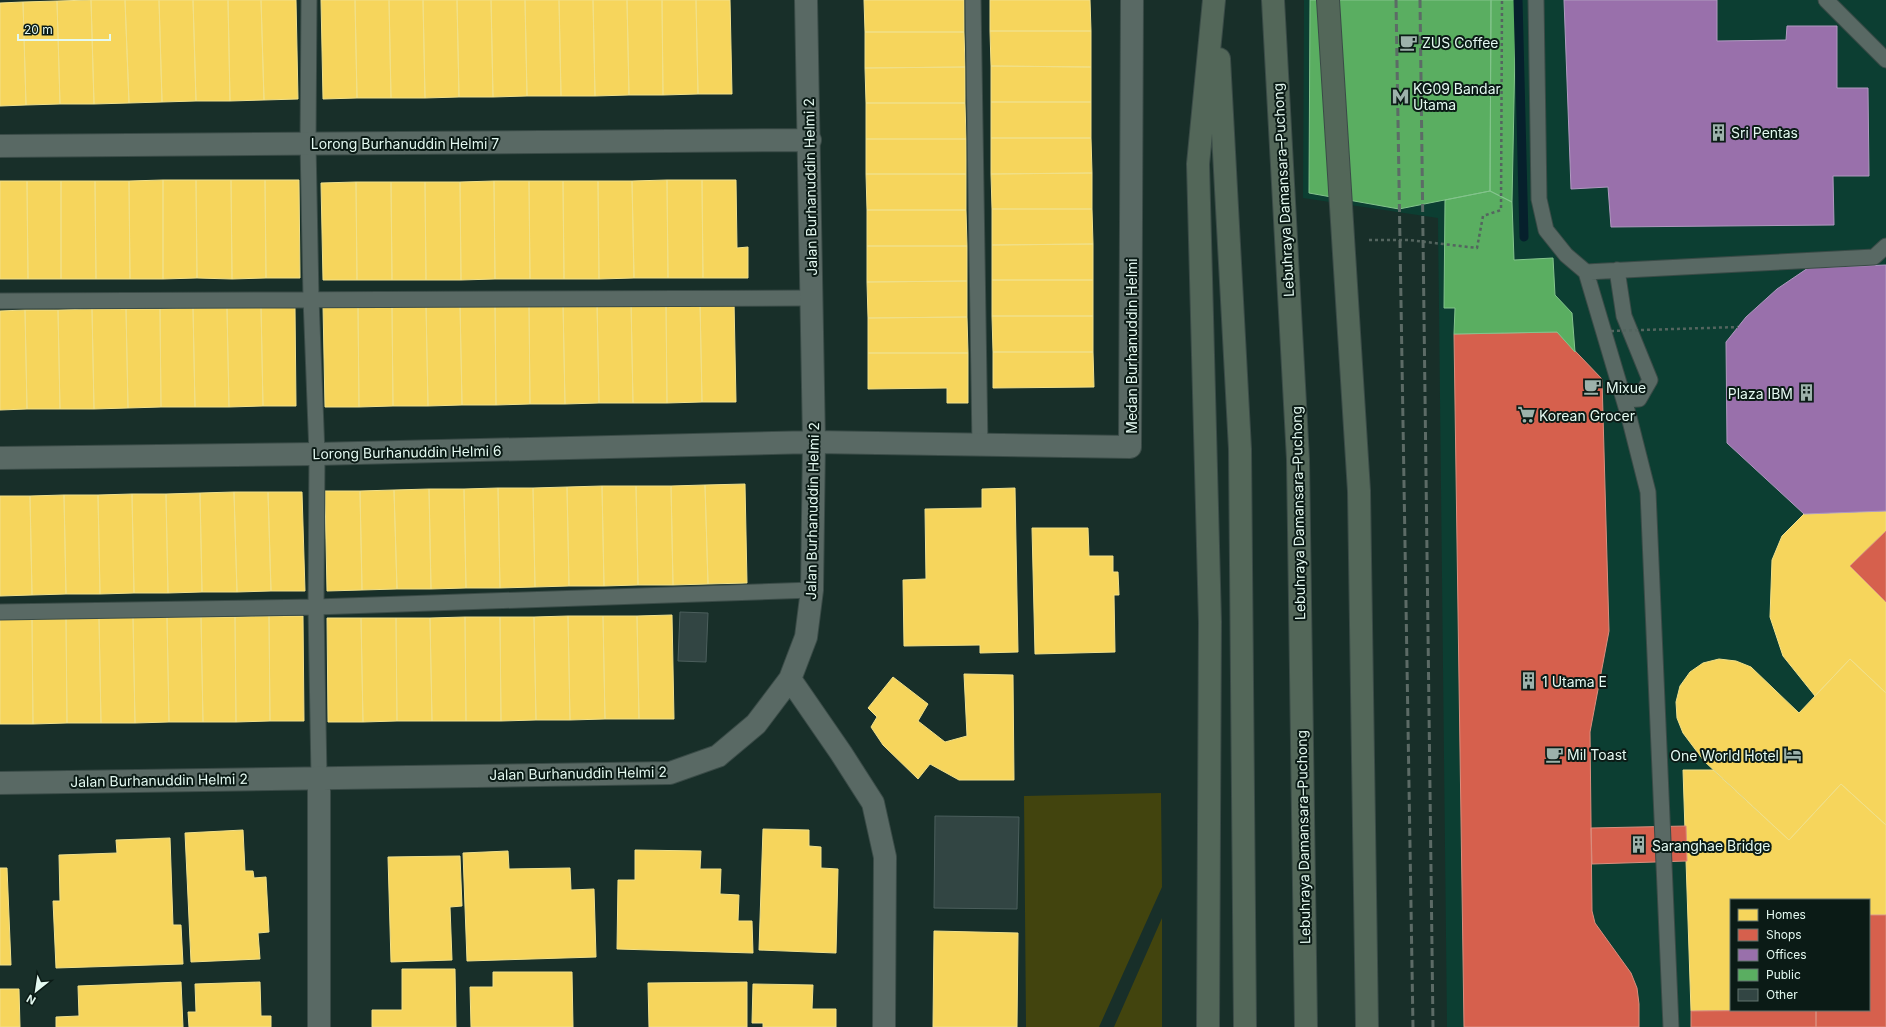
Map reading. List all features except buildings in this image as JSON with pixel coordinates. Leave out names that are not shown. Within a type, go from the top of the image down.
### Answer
[{"type":"highway","points":[[1215,0],[1240,449],[1245,1027]]},
{"type":"highway","points":[[1208,1027],[1210,622],[1198,164],[1215,0]]},
{"type":"highway","name":"Lebuhraya Damansara–Puchong","points":[[1273,0],[1298,459],[1306,1027]]},
{"type":"highway","points":[[1328,0],[1359,491],[1367,1027]]},
{"type":"street","name":"Jalan Burhanuddin Helmi 2","points":[[0,783],[670,772],[718,756],[756,724],[790,679],[806,636],[812,590],[814,442],[810,140],[806,0]]},
{"type":"street","name":"Medan Burhanuddin Helmi","points":[[814,442],[980,446],[1130,447],[1132,0]]},
{"type":"street","name":"Lorong Burhanuddin Helmi 7","points":[[0,146],[810,140]]},
{"type":"street","name":"Lorong Burhanuddin Helmi 6","points":[[0,458],[317,454],[814,442]]},
{"type":"street","points":[[790,679],[841,753],[873,803],[885,857],[884,1027]]},
{"type":"street","points":[[319,777],[319,1027]]},
{"type":"lane","points":[[309,0],[308,143],[311,298],[317,454],[316,607],[319,777]]},
{"type":"lane","points":[[973,0],[980,446]]},
{"type":"lane","points":[[1536,0],[1539,199],[1546,230],[1566,255],[1586,272],[1624,400],[1648,492],[1671,1027]]},
{"type":"lane","points":[[1826,0],[1886,60]]},
{"type":"lane","points":[[1586,272],[1874,257],[1886,246]]},
{"type":"lane","points":[[1617,270],[1624,316],[1650,380],[1639,399],[1624,400]]},
{"type":"lane","points":[[0,301],[311,298],[812,298]]},
{"type":"lane","points":[[0,612],[316,607],[812,590]]},
{"type":"path","points":[[1368,240],[1409,240],[1477,248],[1483,216],[1501,210],[1502,0]]},
{"type":"path","points":[[1611,332],[1738,327]]},
{"type":"shaded area","points":[[1304,0],[1886,0],[1886,1027],[1447,1027],[1438,218],[1303,198]]},
{"type":"shaded area","points":[[1161,793],[1162,887],[1099,1027],[1026,1027],[1024,796]]},
{"type":"shaded area","points":[[1162,918],[1162,1027],[1114,1027]]},
{"type":"waterway","points":[[1518,0],[1524,237]]},
{"type":"railway","points":[[1396,0],[1413,1027]]},
{"type":"railway","points":[[1420,0],[1433,1027]]},
{"type":"place","name":"ZUS Coffee","points":[[1409,42]]},
{"type":"place","name":"KG09 Bandar Utama","points":[[1400,96]]},
{"type":"place","name":"Sri Pentas","points":[[1718,132]]},
{"type":"place","name":"Mixue","points":[[1593,387]]},
{"type":"place","name":"Plaza IBM","points":[[1806,393]]},
{"type":"place","name":"Korean Grocer","points":[[1526,415]]},
{"type":"place","name":"1 Utama E","points":[[1529,681]]},
{"type":"place","name":"Mil Toast","points":[[1554,754]]},
{"type":"place","name":"One World Hotel","points":[[1792,755]]},
{"type":"place","name":"Saranghae Bridge","points":[[1639,845]]}]
